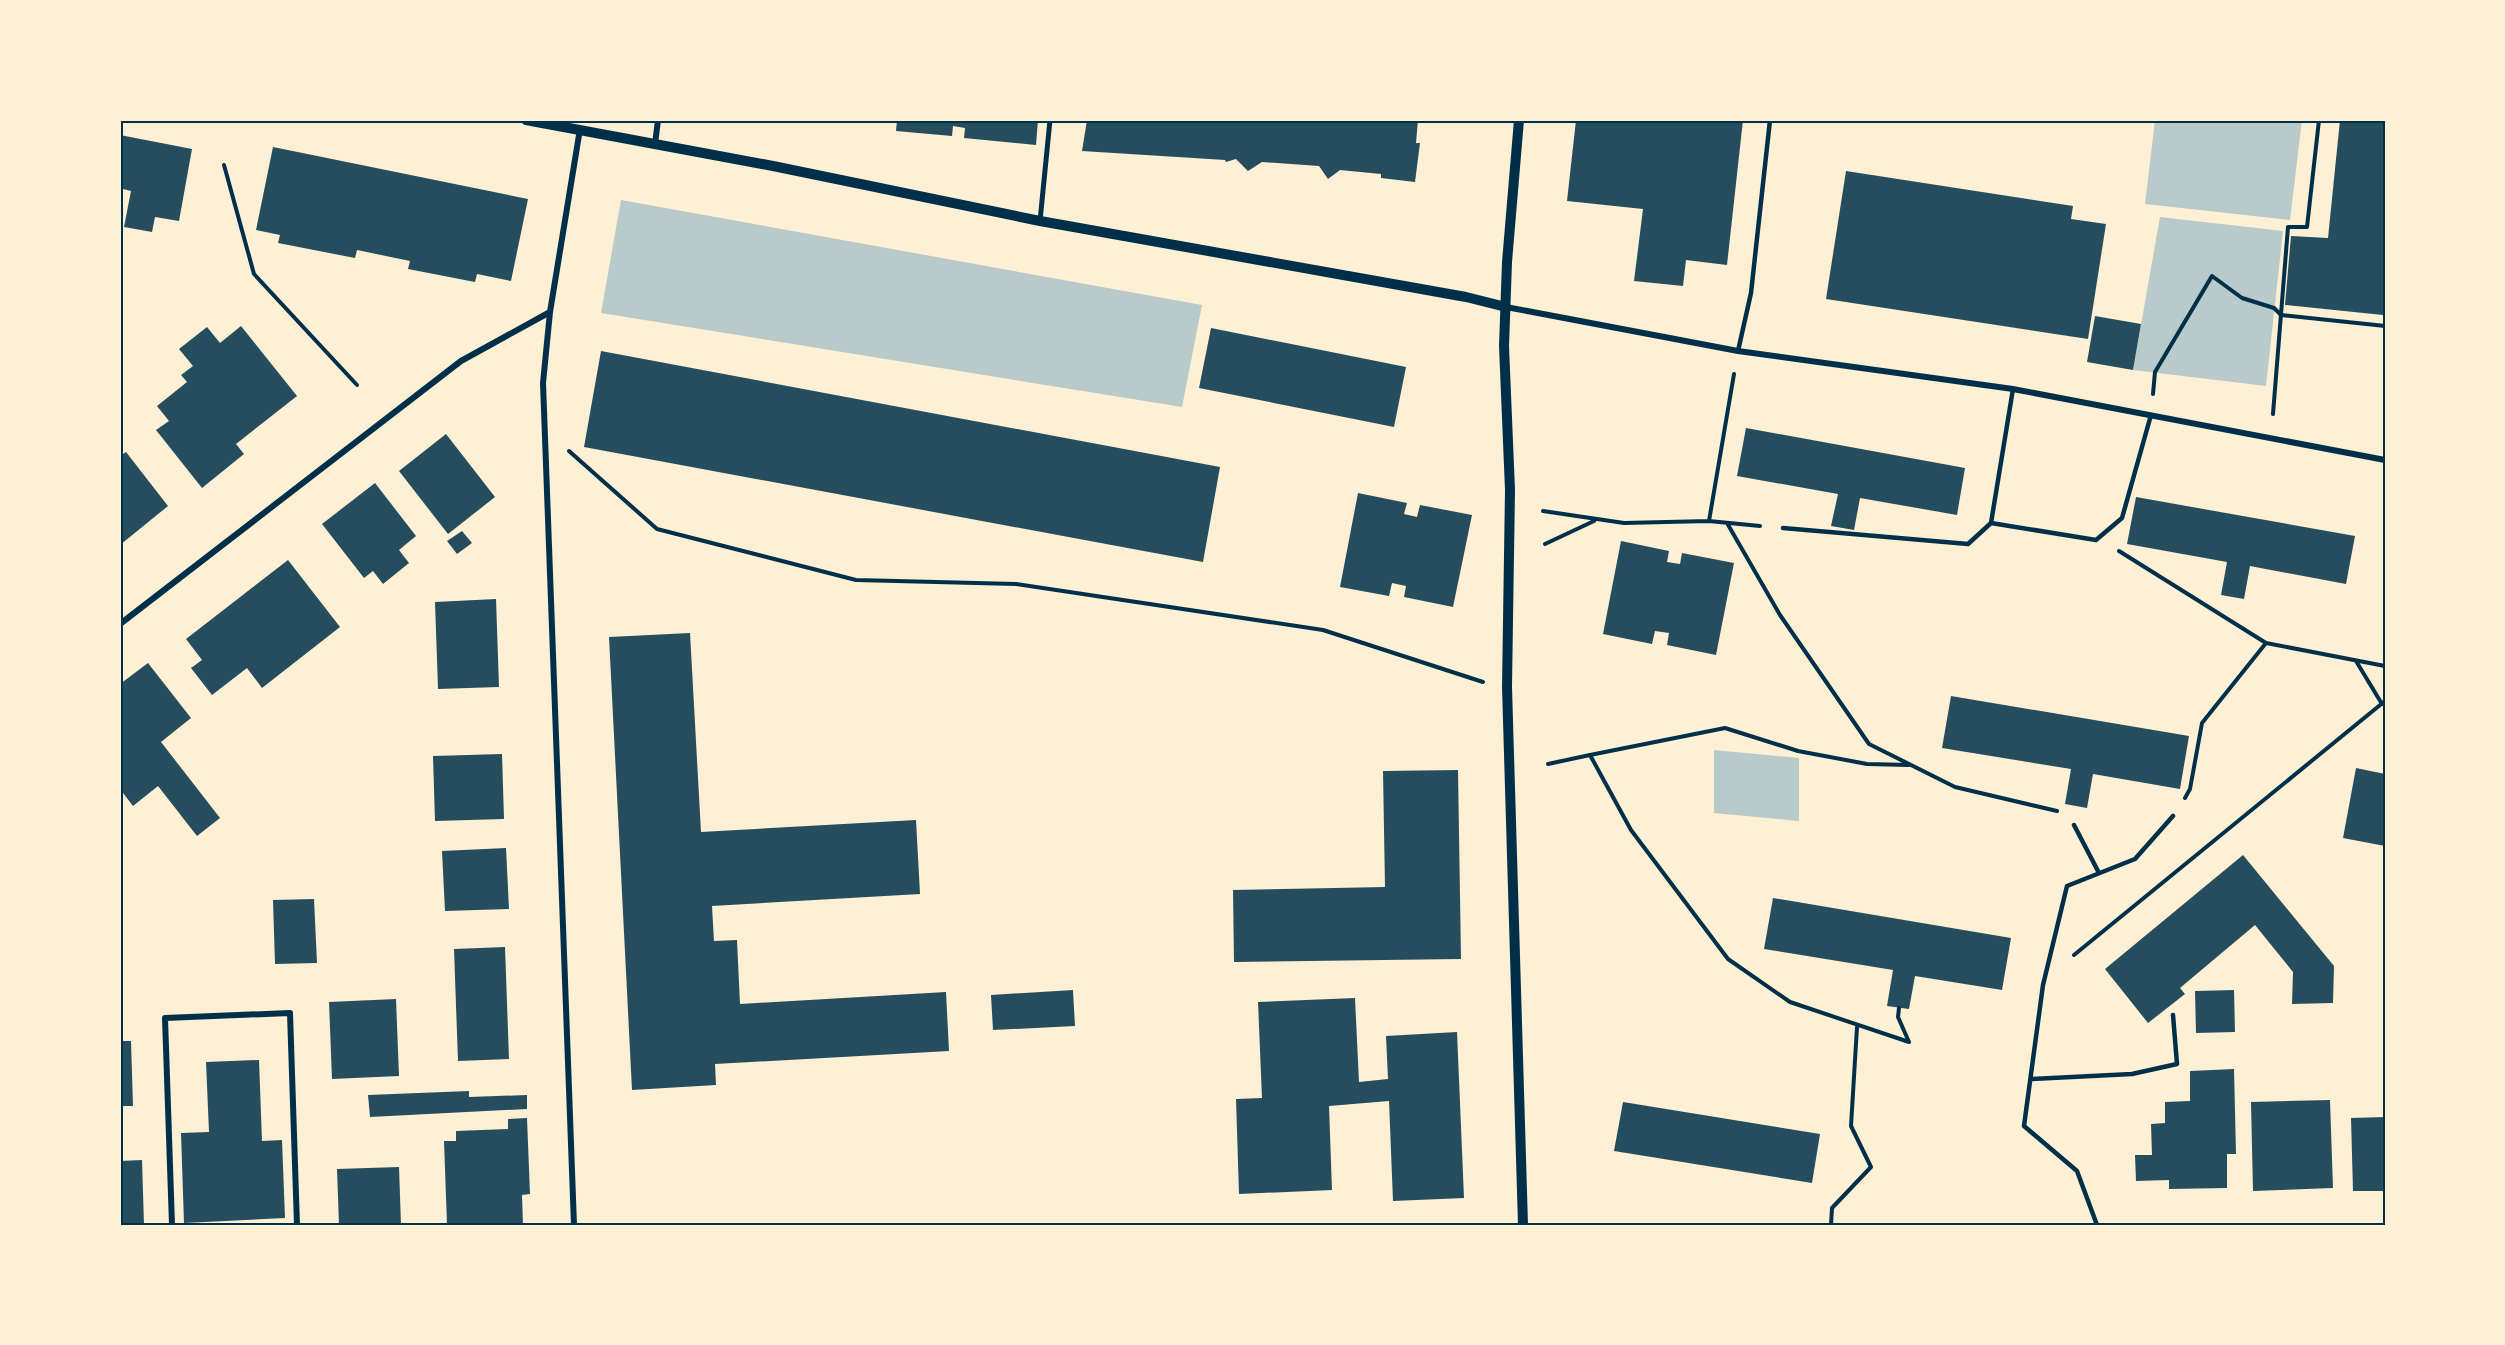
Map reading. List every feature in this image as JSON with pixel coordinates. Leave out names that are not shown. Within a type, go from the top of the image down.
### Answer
[{"type":"street","points":[[526,120],[1040,221],[1466,297],[1506,307],[1738,351],[2013,390],[2385,460]]},
{"type":"street","points":[[655,144],[658,120]]},
{"type":"street","points":[[1040,221],[1050,120]]},
{"type":"street","points":[[1520,120],[1507,262],[1504,346],[1510,490],[1507,687],[1523,1225]]},
{"type":"street","points":[[574,1225],[543,382],[550,312],[580,129]]},
{"type":"street","points":[[120,624],[461,362],[550,312]]},
{"type":"street","points":[[172,1225],[165,1018],[290,1013],[297,1225]]},
{"type":"lane","points":[[1738,351],[1750,293],[1770,120]]},
{"type":"lane","points":[[1784,528],[1968,544],[1991,523],[2013,390]]},
{"type":"lane","points":[[1991,523],[2096,540],[2121,518],[2151,415]]},
{"type":"lane","points":[[2097,1225],[2077,1172],[2024,1126],[2043,985],[2067,886],[2136,859],[2173,816]]},
{"type":"lane","points":[[2074,825],[2099,873]]},
{"type":"lane","points":[[2031,1079],[2132,1074],[2177,1064],[2173,1015]]},
{"type":"path","points":[[2271,438],[2288,227],[2307,226],[2319,120]]},
{"type":"path","points":[[224,165],[254,274],[357,385]]},
{"type":"path","points":[[2151,415],[2155,372],[2212,276],[2242,298],[2274,308],[2281,315],[2385,326]]},
{"type":"path","points":[[1709,521],[1738,351]]},
{"type":"path","points":[[543,426],[657,529],[856,580],[1016,584],[1323,630],[1477,681],[1507,687]]},
{"type":"path","points":[[1543,511],[1624,523],[1709,521],[1784,528]]},
{"type":"path","points":[[1545,544],[1595,520]]},
{"type":"path","points":[[1727,523],[1780,615],[1869,744],[1955,787],[2074,815],[2074,825]]},
{"type":"path","points":[[2096,540],[2116,549],[2266,644],[2385,666]]},
{"type":"path","points":[[2173,816],[2190,789],[2202,723],[2266,644]]},
{"type":"path","points":[[2073,956],[2384,703],[2356,660]]},
{"type":"path","points":[[1548,764],[1725,728],[1798,752],[1867,764],[1911,765]]},
{"type":"path","points":[[1590,755],[1631,830],[1728,959],[1790,1002],[1857,1027],[1909,1042],[1898,1017],[1899,1008]]},
{"type":"path","points":[[1831,1225],[1832,1209],[1870,1167],[1851,1126],[1857,1027]]},
{"type":"shaded area","points":[[2155,120],[2302,120],[2290,220],[2145,204]]},
{"type":"shaded area","points":[[621,200],[1202,305],[1182,407],[601,313]]},
{"type":"shaded area","points":[[2160,217],[2283,231],[2266,386],[2133,370]]},
{"type":"shaded area","points":[[1714,750],[1799,758],[1799,821],[1714,813]]},
{"type":"building","points":[[897,120],[1038,120],[1036,145],[964,138],[965,128],[953,126],[952,136],[896,131]]},
{"type":"building","points":[[1087,120],[1418,120],[1416,143],[1420,143],[1415,182],[1381,178],[1381,174],[1340,170],[1328,179],[1319,166],[1262,162],[1248,171],[1236,159],[1226,162],[1225,160],[1082,151]]},
{"type":"building","points":[[1576,120],[1659,123],[1659,120],[1743,120],[1727,265],[1686,260],[1683,286],[1634,281],[1643,209],[1567,201]]},
{"type":"building","points":[[2340,120],[2385,120],[2383,315],[2285,305],[2291,236],[2328,238]]},
{"type":"building","points":[[120,135],[192,149],[179,221],[155,217],[152,232],[124,227],[131,191],[123,189],[120,200]]},
{"type":"building","points":[[273,147],[528,199],[511,281],[477,274],[475,282],[408,269],[410,261],[357,250],[355,258],[278,243],[280,235],[256,230]]},
{"type":"building","points":[[1846,171],[2073,206],[2071,219],[2106,224],[2088,339],[1826,299]]},
{"type":"building","points":[[2095,316],[2141,324],[2133,370],[2087,362]]},
{"type":"building","points":[[241,326],[297,396],[236,444],[244,454],[202,488],[156,430],[169,421],[157,406],[187,382],[181,375],[193,366],[179,349],[207,327],[220,343]]},
{"type":"building","points":[[1211,328],[1406,367],[1394,427],[1199,388]]},
{"type":"building","points":[[601,351],[1220,467],[1203,562],[584,447]]},
{"type":"building","points":[[1746,428],[1965,468],[1957,515],[1860,498],[1854,530],[1831,526],[1838,494],[1737,476]]},
{"type":"building","points":[[446,434],[495,497],[448,534],[399,471]]},
{"type":"building","points":[[126,452],[168,506],[120,545],[120,456]]},
{"type":"building","points":[[375,483],[416,536],[399,550],[409,563],[383,584],[373,571],[364,578],[322,524]]},
{"type":"building","points":[[1358,493],[1407,503],[1404,514],[1417,517],[1420,505],[1472,515],[1453,607],[1404,597],[1406,586],[1392,583],[1389,596],[1340,587]]},
{"type":"building","points":[[2136,497],[2355,536],[2346,584],[2250,566],[2244,599],[2221,595],[2227,562],[2127,544]]},
{"type":"building","points":[[462,531],[472,543],[457,554],[447,541]]},
{"type":"building","points":[[1621,541],[1669,551],[1667,562],[1680,564],[1682,553],[1734,563],[1716,655],[1667,645],[1669,633],[1655,631],[1652,644],[1603,634]]},
{"type":"building","points":[[288,560],[340,627],[262,688],[247,668],[212,695],[191,668],[202,660],[186,639]]},
{"type":"building","points":[[496,599],[499,687],[438,689],[435,602]]},
{"type":"building","points":[[690,633],[701,832],[916,820],[920,894],[712,906],[714,941],[737,940],[740,1004],[946,992],[949,1051],[715,1064],[716,1085],[632,1090],[609,637]]},
{"type":"building","points":[[148,663],[191,718],[161,742],[220,818],[197,836],[158,786],[133,806],[120,789],[120,684]]},
{"type":"building","points":[[1951,696],[2189,736],[2180,789],[2093,774],[2087,808],[2065,804],[2071,769],[1942,748]]},
{"type":"building","points":[[502,754],[504,819],[435,821],[433,756]]},
{"type":"building","points":[[2356,768],[2385,774],[2385,846],[2343,838]]},
{"type":"building","points":[[1458,770],[1461,959],[1234,962],[1233,890],[1385,887],[1383,771]]},
{"type":"building","points":[[506,848],[509,909],[445,911],[442,851]]},
{"type":"building","points":[[2243,855],[2334,966],[2333,1003],[2292,1004],[2293,972],[2255,925],[2180,988],[2185,994],[2148,1023],[2105,969]]},
{"type":"building","points":[[1773,898],[2011,938],[2002,990],[1915,976],[1909,1009],[1887,1006],[1893,970],[1764,949]]},
{"type":"building","points":[[314,899],[317,963],[275,964],[273,900]]},
{"type":"building","points":[[505,947],[509,1059],[458,1061],[454,949]]},
{"type":"building","points":[[1073,990],[1075,1026],[993,1030],[991,995]]},
{"type":"building","points":[[2234,990],[2235,1032],[2196,1033],[2195,991]]},
{"type":"building","points":[[1355,998],[1359,1082],[1388,1079],[1386,1036],[1457,1032],[1464,1198],[1393,1201],[1389,1101],[1329,1106],[1332,1190],[1239,1194],[1236,1099],[1262,1098],[1258,1002]]},
{"type":"building","points":[[396,999],[399,1076],[332,1079],[329,1002]]},
{"type":"building","points":[[120,1041],[131,1041],[133,1106],[120,1106]]},
{"type":"building","points":[[259,1060],[262,1141],[282,1140],[285,1218],[184,1223],[181,1133],[209,1132],[206,1062]]},
{"type":"building","points":[[2234,1069],[2236,1154],[2227,1154],[2227,1188],[2169,1189],[2169,1180],[2136,1181],[2135,1155],[2152,1155],[2151,1124],[2165,1123],[2165,1102],[2190,1101],[2190,1071]]},
{"type":"building","points":[[469,1091],[469,1097],[527,1095],[527,1109],[370,1117],[368,1095]]},
{"type":"building","points":[[2330,1100],[2333,1188],[2253,1191],[2251,1102]]},
{"type":"building","points":[[1623,1102],[1820,1134],[1812,1183],[1614,1151]]},
{"type":"building","points":[[2385,1117],[2385,1191],[2353,1191],[2351,1118]]},
{"type":"building","points":[[527,1118],[530,1194],[522,1195],[523,1225],[447,1225],[444,1141],[456,1141],[456,1131],[508,1129],[508,1119]]},
{"type":"building","points":[[142,1160],[144,1225],[120,1225],[120,1161]]},
{"type":"building","points":[[399,1167],[401,1225],[339,1225],[337,1169]]}]
